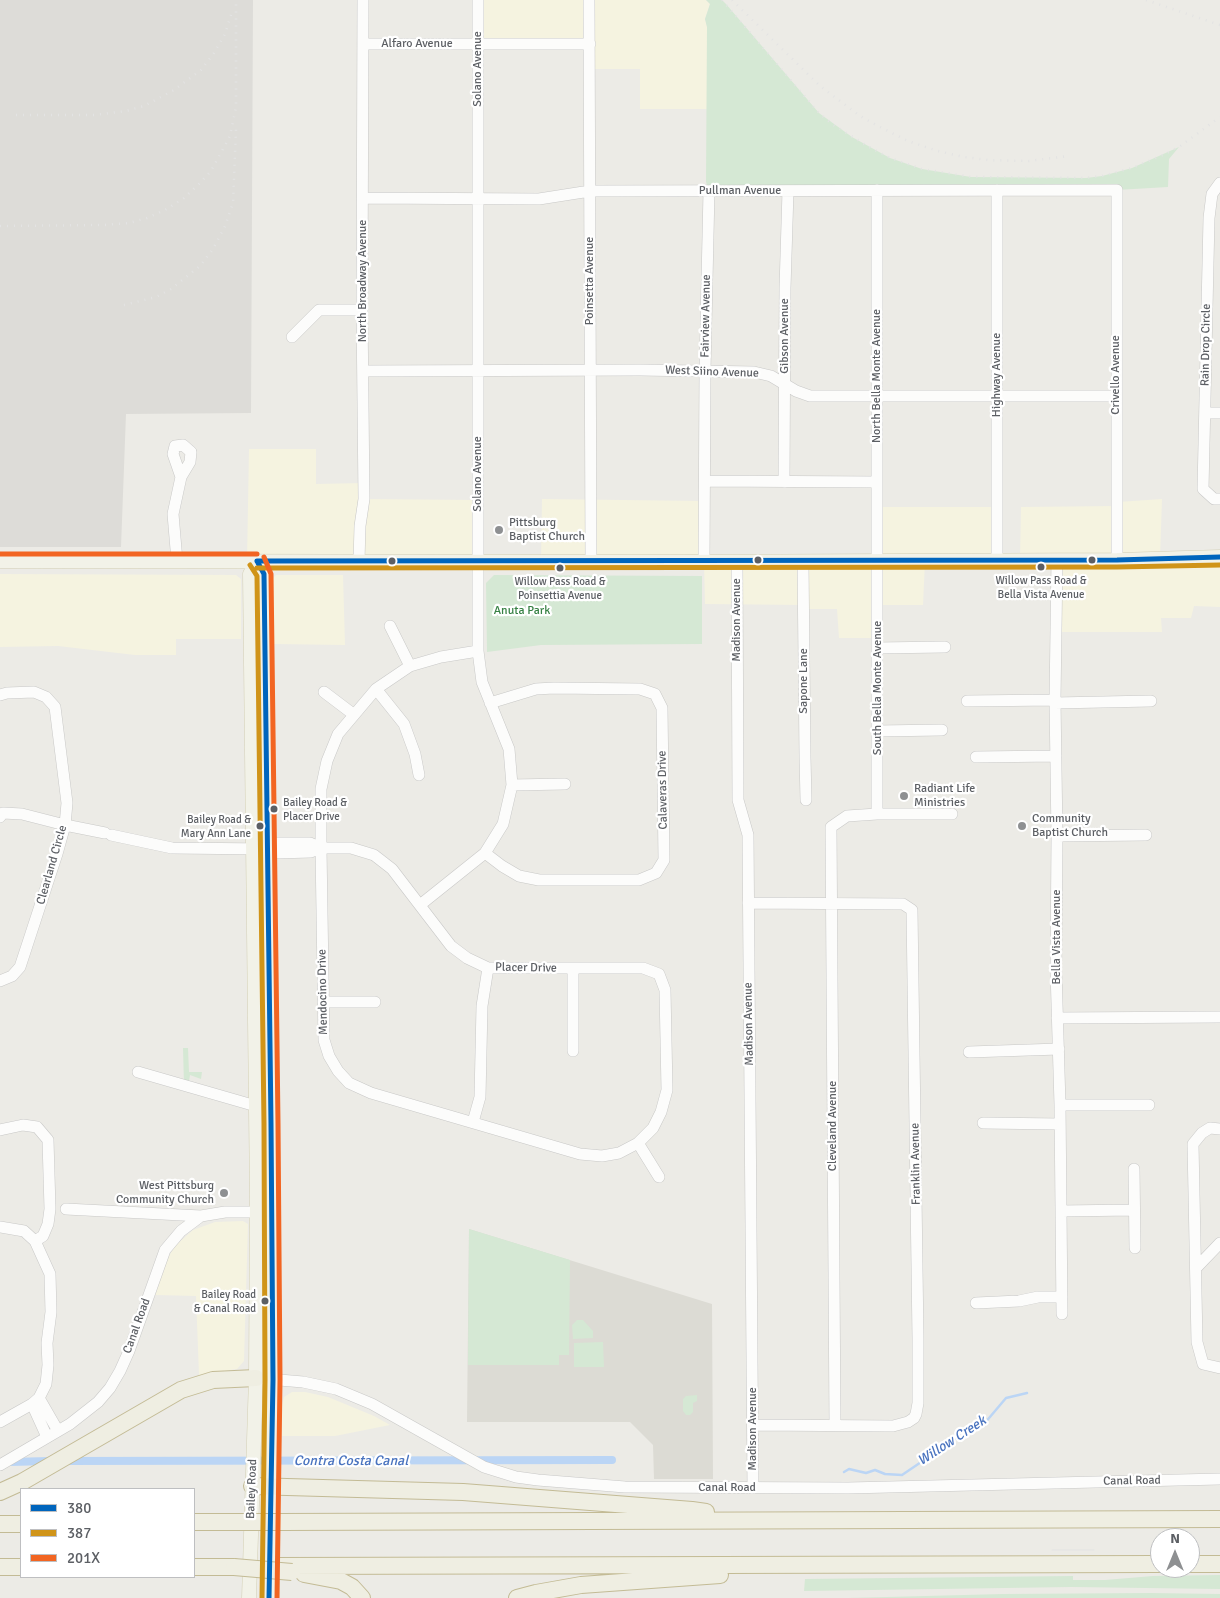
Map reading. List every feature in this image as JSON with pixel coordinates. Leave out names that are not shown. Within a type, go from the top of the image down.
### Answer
[{"type":"highway","points":[[4,1490],[164,1398],[199,1383],[227,1378],[256,1378]]},
{"type":"highway","points":[[252,1486],[422,1490],[497,1494],[692,1510],[750,1520]]},
{"type":"highway","points":[[195,1522],[1220,1520]]},
{"type":"highway","points":[[0,1524],[20,1524]]},
{"type":"highway","points":[[195,1567],[286,1569],[1150,1564]]},
{"type":"highway","points":[[1200,1564],[1220,1564]]},
{"type":"highway","points":[[517,1598],[581,1585],[691,1578],[814,1566]]},
{"type":"highway","points":[[0,1567],[20,1567]]},
{"type":"highway","points":[[286,1569],[341,1581],[352,1587],[362,1598]]},
{"type":"main road","points":[[0,561],[803,562],[1117,560],[1220,557]]},
{"type":"main road","name":"Bailey Road","points":[[257,561],[250,574],[272,1212],[273,1380],[269,1598]]},
{"type":"main road","name":"Bailey Road","points":[[248,1598],[256,1378],[256,1106],[260,849]]},
{"type":"street","name":"North Broadway Avenue","points":[[359,561],[360,526],[364,499],[362,310],[363,0]]},
{"type":"street","name":"Solano Avenue","points":[[420,905],[485,853],[503,824],[512,785],[509,749],[482,682],[478,651],[478,0]]},
{"type":"street","name":"Poinsetta Avenue","points":[[589,0],[591,562]]},
{"type":"street","name":"Alfaro Avenue","points":[[363,44],[590,44]]},
{"type":"street","name":"Rain Drop Circle","points":[[1220,183],[1212,194],[1209,218],[1203,488],[1214,499],[1220,499]]},
{"type":"street","name":"North Bella Monte Avenue","points":[[876,561],[877,190]]},
{"type":"street","name":"Highway Avenue","points":[[997,190],[997,560]]},
{"type":"street","name":"Pullman Avenue","points":[[363,198],[539,199],[590,191],[1117,190]]},
{"type":"street","name":"Crivello Avenue","points":[[1117,190],[1117,560]]},
{"type":"street","name":"Fairview Avenue","points":[[704,562],[705,370],[709,191]]},
{"type":"street","name":"Gibson Avenue","points":[[784,482],[785,288],[788,191]]},
{"type":"street","points":[[292,338],[319,310],[362,310]]},
{"type":"street","name":"West Siino Avenue","points":[[363,371],[705,370],[754,372],[771,376],[796,391],[810,396],[1116,396]]},
{"type":"street","points":[[1205,413],[1220,413]]},
{"type":"street","points":[[176,561],[173,514],[181,477]]},
{"type":"street","points":[[705,481],[877,482]]},
{"type":"street","name":"Bella Vista Avenue","points":[[1057,560],[1055,701],[1062,1314]]},
{"type":"street","name":"South Bella Monte Avenue","points":[[876,561],[877,814]]},
{"type":"street","name":"Madison Avenue","points":[[737,562],[738,800],[748,835],[753,1488]]},
{"type":"street","name":"Sapone Lane","points":[[803,562],[806,800]]},
{"type":"street","points":[[390,626],[410,666]]},
{"type":"street","points":[[877,648],[945,648]]},
{"type":"street","name":"Mendocino Drive","points":[[478,651],[441,657],[410,666],[376,689],[338,734],[327,761],[321,789],[321,848],[324,1040],[329,1056],[338,1071],[349,1083],[371,1093],[580,1154],[602,1156],[619,1152],[638,1143],[653,1128],[661,1112],[667,1090],[665,990],[659,974]]},
{"type":"street","name":"Calaveras Drive","points":[[485,853],[519,876],[539,880],[639,880],[656,873],[664,860],[662,708],[655,694],[640,689],[554,688],[536,690],[490,704]]},
{"type":"street","points":[[376,689],[404,724],[415,754],[419,775]]},
{"type":"street","name":"Clearland Circle","points":[[0,695],[34,692],[46,697],[55,707],[67,803],[65,825],[20,967],[12,976],[0,981]]},
{"type":"street","points":[[324,692],[353,714]]},
{"type":"street","points":[[967,701],[1150,701]]},
{"type":"street","points":[[878,731],[942,730]]},
{"type":"street","points":[[976,757],[1056,756]]},
{"type":"street","points":[[512,785],[565,784]]},
{"type":"street","name":"Placer Drive","points":[[0,817],[3,814],[22,814],[172,848],[260,849],[276,843],[310,842],[321,848],[352,848],[374,855],[392,869],[451,946],[467,958],[488,968],[643,968],[659,974]]},
{"type":"street","points":[[877,814],[952,814]]},
{"type":"street","name":"Cleveland Avenue","points":[[835,1424],[831,827],[847,816],[877,814]]},
{"type":"street","points":[[1057,836],[1146,835]]},
{"type":"street","points":[[748,903],[832,903]]},
{"type":"street","name":"Franklin Avenue","points":[[832,903],[903,904],[912,910],[918,1385],[916,1414],[914,1418],[902,1424],[892,1426],[835,1424]]},
{"type":"street","points":[[473,1122],[480,1097],[482,1006],[488,968]]},
{"type":"street","points":[[573,1051],[574,969]]},
{"type":"street","points":[[323,1002],[375,1002]]},
{"type":"street","points":[[1058,1018],[1220,1017]]},
{"type":"street","points":[[969,1052],[1059,1049]]},
{"type":"street","points":[[138,1072],[256,1106]]},
{"type":"street","points":[[1060,1105],[1149,1105]]},
{"type":"street","points":[[983,1123],[1060,1124]]},
{"type":"street","points":[[0,1130],[23,1125],[37,1127],[48,1140],[50,1209],[48,1224],[43,1236],[35,1242]]},
{"type":"street","points":[[1220,1128],[1210,1128],[1202,1133],[1193,1144],[1196,1342],[1203,1364],[1220,1368]]},
{"type":"street","points":[[638,1143],[660,1177]]},
{"type":"street","points":[[1134,1169],[1134,1248]]},
{"type":"street","points":[[66,1209],[201,1216]]},
{"type":"street","points":[[1061,1211],[1134,1210]]},
{"type":"street","name":"Canal Road","points":[[0,1465],[85,1413],[110,1388],[129,1351],[165,1250],[181,1231],[201,1216],[225,1212],[272,1212]]},
{"type":"street","points":[[0,1227],[24,1231],[35,1242],[50,1274],[51,1312],[47,1343],[48,1365],[46,1384],[36,1401],[0,1422]]},
{"type":"street","points":[[1196,1267],[1220,1243]]},
{"type":"street","points":[[976,1303],[1019,1301],[1038,1296],[1062,1296]]},
{"type":"street","name":"Canal Road","points":[[256,1378],[319,1384],[336,1389],[372,1404],[484,1467],[516,1477],[596,1485],[654,1488],[848,1488],[1220,1479]]},
{"type":"street","points":[[36,1401],[58,1431]]},
{"type":"street","points":[[36,1401],[47,1437]]},
{"type":"street","points":[[753,1425],[835,1424]]},
{"type":"shaded area","points":[[0,0],[253,0],[251,413],[126,414],[121,547],[0,547]]},
{"type":"shaded area","points":[[478,0],[706,0],[710,4],[705,19],[707,27],[707,109],[640,109],[640,69],[590,69],[590,44],[478,44]]},
{"type":"shaded area","points":[[249,449],[316,449],[316,484],[364,483],[364,499],[478,500],[479,562],[247,561]]},
{"type":"shaded area","points":[[542,499],[704,501],[704,562],[541,562]]},
{"type":"shaded area","points":[[1162,499],[1160,559],[1220,557],[1220,607],[1194,606],[1191,618],[1161,618],[1162,632],[1055,632],[1057,560],[1020,560],[1021,507],[1117,506],[1118,502]]},
{"type":"shaded area","points":[[877,507],[997,507],[997,560],[925,561],[923,605],[878,605],[877,638],[839,638],[837,609],[804,609],[803,605],[705,604],[704,562],[876,561]]},
{"type":"shaded area","points":[[0,574],[236,575],[241,579],[241,639],[176,639],[176,655],[135,655],[58,646],[0,647]]},
{"type":"shaded area","points":[[276,575],[343,575],[345,645],[274,644],[273,578]]},
{"type":"shaded area","points":[[243,1221],[248,1224],[244,1361],[237,1369],[199,1375],[196,1296],[155,1295],[168,1257],[176,1245],[193,1230],[215,1222]]},
{"type":"shaded area","points":[[469,1229],[712,1304],[713,1479],[654,1479],[653,1445],[630,1422],[467,1422]]},
{"type":"shaded area","points":[[292,1392],[305,1392],[328,1397],[374,1416],[390,1425],[335,1436],[282,1436],[282,1405],[284,1397]]},
{"type":"green space","points":[[706,0],[722,0],[726,4],[819,113],[852,137],[890,158],[922,169],[971,177],[1086,178],[1132,168],[1179,147],[1169,159],[1168,187],[1117,190],[709,191],[706,182],[707,27],[705,19],[710,4]]},
{"type":"green space","name":"Anuta Park","points":[[494,575],[702,576],[702,644],[541,645],[487,652],[486,583]]},
{"type":"green space","points":[[183,1048],[188,1048],[189,1072],[202,1072],[201,1079],[190,1075],[188,1087],[184,1085]]},
{"type":"green space","points":[[469,1229],[570,1260],[569,1355],[559,1355],[559,1365],[468,1365]]},
{"type":"green space","points":[[577,1320],[583,1320],[593,1331],[593,1338],[573,1339],[572,1325]]},
{"type":"green space","points":[[603,1342],[604,1367],[574,1367],[574,1343]]},
{"type":"green space","points":[[697,1395],[697,1401],[693,1403],[693,1412],[690,1415],[686,1415],[683,1411],[683,1399],[686,1396]]},
{"type":"green space","points":[[1200,1575],[1220,1575],[1220,1589],[1072,1587],[804,1591],[805,1579],[1073,1576],[1073,1580],[1105,1580],[1150,1576],[1150,1578],[1200,1578]]},
{"type":"green space","points":[[1003,1594],[1220,1594],[1220,1598],[848,1598]]},
{"type":"waterway","name":"Willow Creek","points":[[844,1472],[849,1469],[866,1473],[875,1470],[885,1474],[902,1475],[940,1447],[984,1424],[1006,1398],[1027,1393]]},
{"type":"waterway","name":"Contra Costa Canal","points":[[64,1461],[612,1460]]},
{"type":"waterway","name":"Contra Costa Canal","points":[[9,1462],[50,1461]]},
{"type":"tram line","points":[[1052,1550],[1094,1550]]},
{"type":"railway","points":[[0,226],[129,223],[165,210],[184,198],[199,184],[211,171],[230,136],[236,107],[236,0]]},
{"type":"railway","points":[[722,0],[819,113],[832,124],[890,158],[922,169],[971,177],[1086,178],[1102,176],[1132,168],[1163,155],[1179,147],[1220,117]]},
{"type":"railway","points":[[732,0],[820,86],[860,116],[908,141],[938,151],[988,160],[1029,161],[1068,156]]},
{"type":"railway","points":[[1146,0],[1220,25]]},
{"type":"railway","points":[[16,115],[94,115],[126,111],[144,106],[174,90],[201,70],[225,34],[232,12]]},
{"type":"railway","points":[[124,305],[156,297],[171,289],[200,266],[213,249],[225,226],[233,203],[236,129]]},
{"type":"transit line","name":"201X","points":[[0,554],[257,554]]},
{"type":"transit line","name":"201X","points":[[264,557],[271,574],[278,1124],[280,1380],[277,1598]]},
{"type":"transit line","name":"380","points":[[257,561],[1117,560],[1220,557]]},
{"type":"transit line","name":"380","points":[[257,561],[264,574],[271,1124],[273,1380],[269,1598]]},
{"type":"transit line","name":"387","points":[[250,565],[257,576],[264,1124],[265,1380],[262,1598]]},
{"type":"transit line","name":"387","points":[[257,568],[1117,567],[1220,565]]},
{"type":"place","name":"Pittsburg Baptist Church","points":[[499,530]]},
{"type":"place","name":"Willow Pass Road & Bella Vista Avenue","points":[[1041,567]]},
{"type":"place","name":"Willow Pass Road & Poinsettia Avenue","points":[[560,568]]},
{"type":"place","name":"Radiant Life Ministries","points":[[904,796]]},
{"type":"place","name":"Bailey Road & Placer Drive","points":[[274,809]]},
{"type":"place","name":"Bailey Road & Mary Ann Lane","points":[[260,826]]},
{"type":"place","name":"Community Baptist Church","points":[[1022,826]]},
{"type":"place","name":"West Pittsburg Community Church","points":[[224,1193]]},
{"type":"place","name":"Bailey Road & Canal Road","points":[[265,1301]]}]
